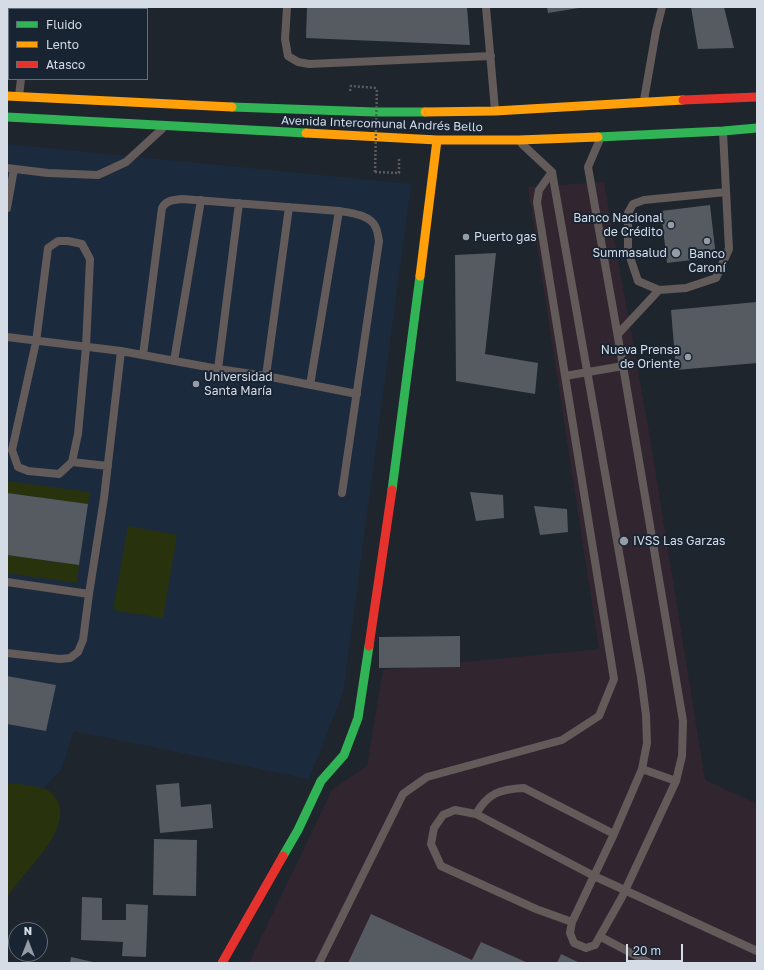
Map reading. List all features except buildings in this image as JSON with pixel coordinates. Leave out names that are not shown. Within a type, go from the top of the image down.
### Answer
[{"type":"main road","name":"Avenida Intercomunal Andrés Bello","points":[[7,96],[177,105],[368,112],[495,111],[644,101],[757,97]]},
{"type":"main road","name":"Avenida Intercomunal Andrés Bello","points":[[7,117],[437,140],[518,140],[600,137],[757,128]]},
{"type":"main road","points":[[222,963],[298,830],[321,781],[344,755],[358,718],[398,450],[437,140]]},
{"type":"lane","points":[[287,7],[285,39],[288,56],[298,62],[309,64],[490,56]]},
{"type":"lane","points":[[486,7],[495,111]]},
{"type":"lane","points":[[644,101],[656,30],[662,7]]},
{"type":"lane","points":[[19,96],[21,80]]},
{"type":"lane","points":[[7,208],[10,169],[48,173],[98,175],[126,162],[165,126]]},
{"type":"lane","points":[[723,131],[729,250],[716,278],[686,288],[659,290],[638,281],[628,251],[628,213],[633,204],[644,200],[726,192]]},
{"type":"lane","points":[[518,140],[552,172],[642,677],[646,715],[647,743],[642,769],[614,834],[572,922],[570,933],[574,944],[586,948],[595,945],[601,937],[625,890],[676,781],[682,756],[683,721],[618,334],[588,168],[600,137]]},
{"type":"lane","points":[[320,963],[403,794],[427,777],[562,740],[598,716],[614,679],[537,202],[539,190],[552,172]]},
{"type":"lane","points":[[144,355],[162,208],[164,204],[169,201],[182,199],[201,200],[354,213],[368,219],[376,228],[379,241],[342,493]]},
{"type":"lane","points":[[174,361],[201,200]]},
{"type":"lane","points":[[218,369],[239,203]]},
{"type":"lane","points":[[266,376],[290,207]]},
{"type":"lane","points":[[310,385],[339,212]]},
{"type":"lane","points":[[58,241],[68,241],[82,244],[90,259],[86,347],[78,434],[72,462],[60,474],[28,471],[18,467],[12,450],[36,342],[48,248],[58,241]]},
{"type":"lane","points":[[618,334],[659,290]]},
{"type":"lane","points":[[7,337],[36,342],[121,351],[218,369],[266,376],[357,394]]},
{"type":"lane","points":[[7,652],[60,659],[70,658],[78,652],[83,640],[108,466],[121,351]]},
{"type":"lane","points":[[565,376],[623,366]]},
{"type":"lane","points":[[72,462],[108,466]]},
{"type":"lane","points":[[7,582],[89,594]]},
{"type":"lane","points":[[642,769],[676,781]]},
{"type":"lane","points":[[476,814],[482,804],[492,795],[509,789],[524,788],[614,834]]},
{"type":"lane","points":[[572,922],[536,909],[441,866],[431,844],[434,828],[443,815],[455,810],[476,814],[594,876],[757,951]]},
{"type":"lane","points":[[601,937],[650,963]]},
{"type":"path","points":[[377,88],[375,172],[399,174],[400,139]]},
{"type":"shaded area","name":"Universidad Santa María","points":[[7,144],[411,184],[343,693],[309,779],[74,731],[61,770],[39,792],[7,789]]},
{"type":"shaded area","name":"IVSS Las Garzas","points":[[604,182],[649,432],[705,780],[757,804],[757,963],[249,963],[332,790],[367,766],[383,670],[599,649],[528,187]]},
{"type":"green space","points":[[7,481],[90,492],[88,504],[7,493]]},
{"type":"green space","points":[[128,526],[177,535],[163,618],[113,610]]},
{"type":"green space","points":[[7,555],[79,565],[77,583],[7,573]]},
{"type":"green space","points":[[7,783],[46,789],[57,801],[60,811],[59,823],[47,846],[7,897]]},
{"type":"traffic: fast","points":[[232,107],[375,112],[425,112]]},
{"type":"traffic: fast","points":[[7,117],[306,133]]},
{"type":"traffic: fast","points":[[598,137],[757,128]]},
{"type":"traffic: fast","points":[[392,490],[420,276]]},
{"type":"traffic: fast","points":[[283,856],[298,830],[321,781],[344,755],[358,718],[369,646]]},
{"type":"traffic: slow","points":[[7,96],[232,107]]},
{"type":"traffic: slow","points":[[425,112],[495,111],[683,100]]},
{"type":"traffic: slow","points":[[306,133],[437,140],[519,140],[598,137]]},
{"type":"traffic: slow","points":[[420,276],[437,140]]},
{"type":"traffic: jam","points":[[683,100],[757,97]]},
{"type":"traffic: jam","points":[[369,646],[392,490]]},
{"type":"traffic: jam","points":[[222,963],[283,856]]},
{"type":"place","name":"Banco Nacional de Crédito","points":[[671,225]]},
{"type":"place","name":"Puerto gas","points":[[466,237]]},
{"type":"place","name":"Banco Caroní","points":[[707,241]]},
{"type":"place","name":"Summasalud","points":[[676,253]]},
{"type":"place","name":"Nueva Prensa de Oriente","points":[[688,357]]},
{"type":"place","name":"Universidad Santa María","points":[[196,384]]},
{"type":"place","name":"IVSS Las Garzas","points":[[624,541]]}]
